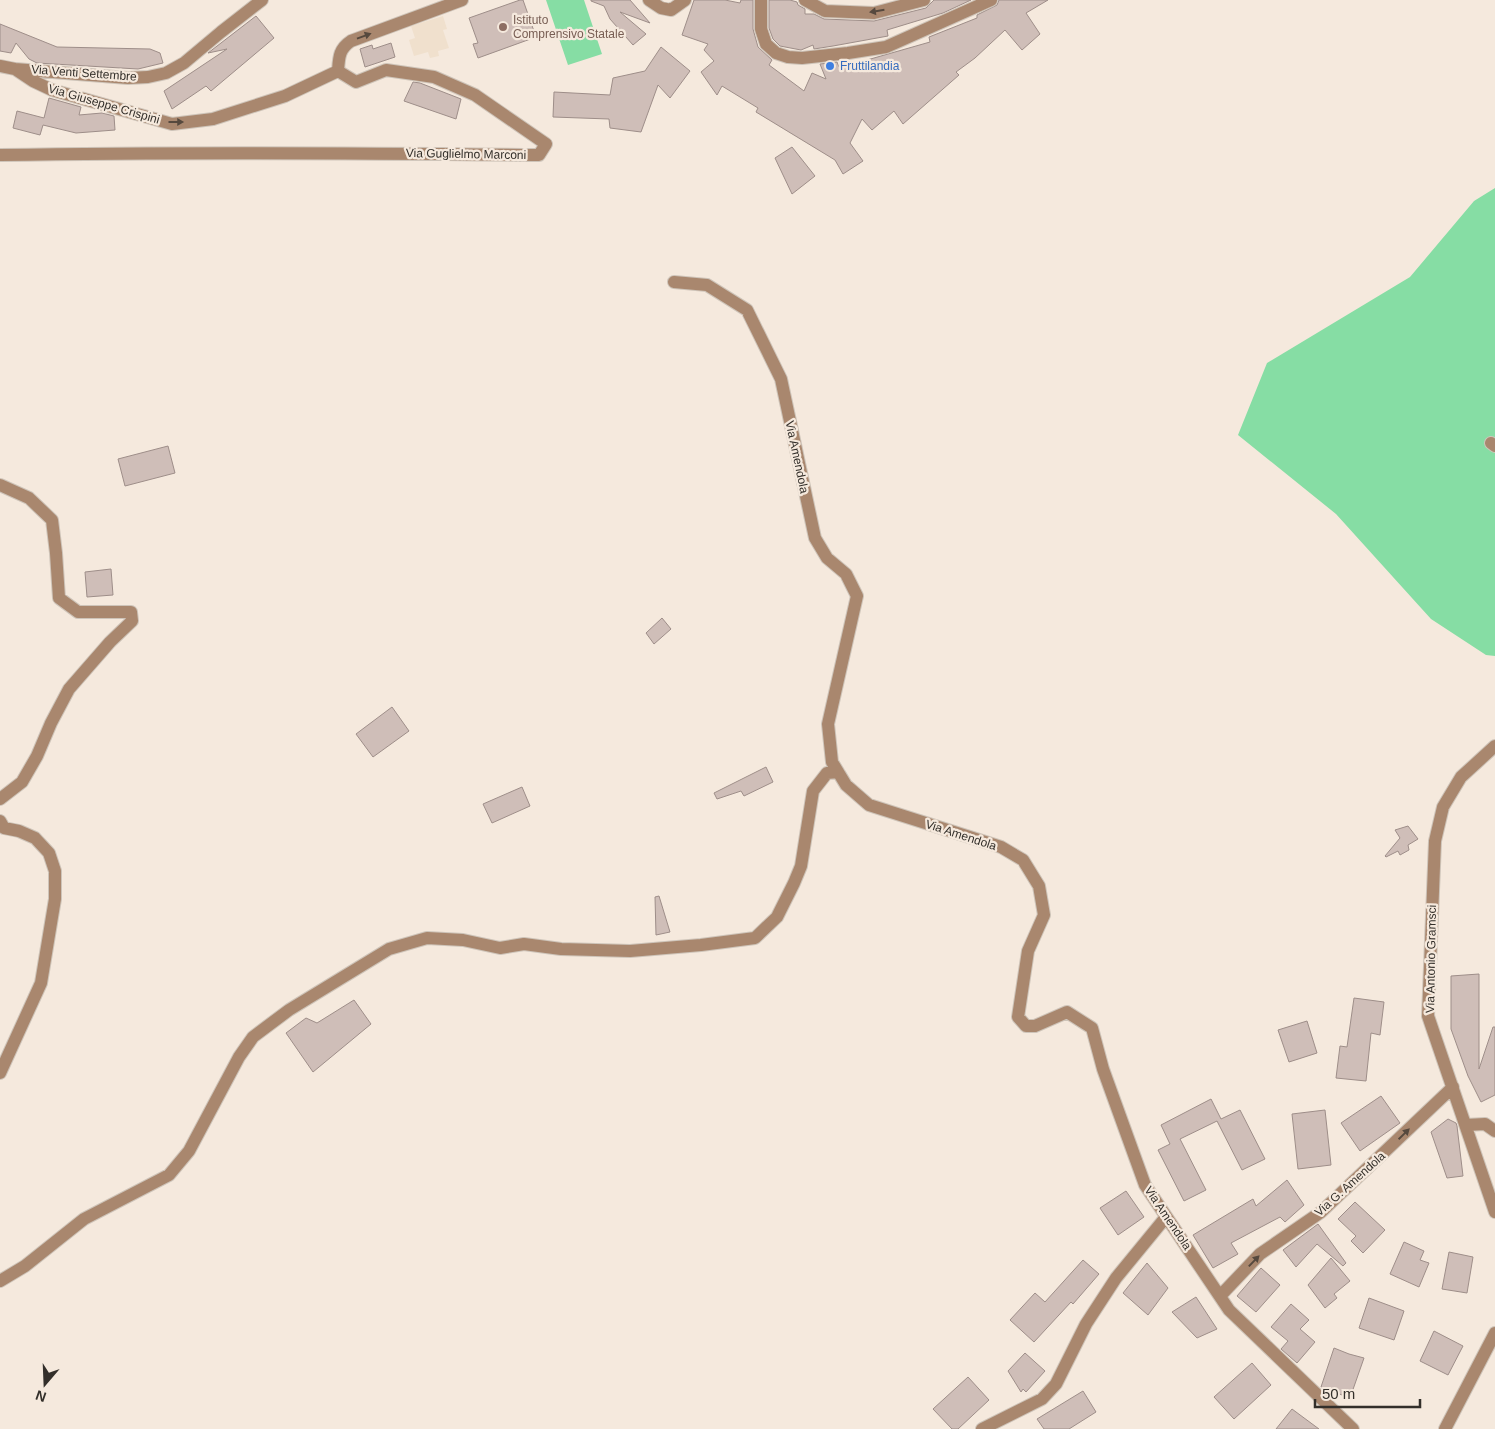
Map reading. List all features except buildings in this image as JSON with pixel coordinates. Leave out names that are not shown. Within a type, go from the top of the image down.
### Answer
[{"type":"street","name":"Via Venti Settembre","points":[[0,66],[128,78],[166,73],[184,63],[262,0]]},
{"type":"street","points":[[338,70],[340,53],[345,45],[351,41],[462,0]]},
{"type":"street","points":[[648,0],[661,8],[671,10],[685,0]]},
{"type":"street","points":[[761,0],[761,29],[766,44],[776,53],[788,57],[802,58],[886,47],[991,0]]},
{"type":"street","points":[[805,0],[825,11],[874,13],[924,0]]},
{"type":"street","name":"Via Giuseppe Crispini","points":[[15,68],[32,81],[52,90],[172,124],[213,119],[267,102],[285,96],[338,70]]},
{"type":"street","name":"Via Guglielmo Marconi","points":[[0,155],[420,154],[539,156],[546,144],[475,94],[434,77],[386,70],[356,82],[338,70]]},
{"type":"street","name":"Via Amendola","points":[[674,282],[707,285],[747,310],[781,379],[815,538],[827,558],[846,574],[857,596],[828,724],[832,762],[846,785],[869,805],[1001,847],[1023,860],[1039,886],[1044,914],[1028,951],[1018,1017],[1026,1026],[1035,1026],[1067,1012],[1092,1028],[1102,1069],[1145,1185],[1230,1310],[1353,1429]]},
{"type":"street","points":[[0,485],[29,498],[52,520],[59,598],[78,612],[131,612],[132,622],[110,642],[69,689],[51,723],[37,756],[22,782],[0,799]]},
{"type":"street","name":"Via Antonio Gramsci","points":[[1495,746],[1461,777],[1443,807],[1435,840],[1428,1016],[1495,1212]]},
{"type":"street","points":[[0,1280],[25,1266],[84,1219],[169,1175],[189,1152],[239,1057],[253,1037],[289,1010],[389,949],[427,938],[462,940],[500,948],[524,944],[561,949],[630,951],[755,938],[777,917],[801,866],[813,791],[827,773],[838,772]]},
{"type":"street","points":[[0,821],[4,828],[20,831],[36,838],[48,853],[55,871],[55,899],[41,983],[0,1073]]},
{"type":"street","name":"Via G. Amendola","points":[[1220,1296],[1260,1254],[1321,1212],[1453,1087]]},
{"type":"street","points":[[1466,1125],[1485,1124],[1495,1131]]},
{"type":"street","points":[[982,1429],[1042,1399],[1056,1384],[1086,1324],[1116,1278],[1166,1217]]},
{"type":"street","points":[[1445,1429],[1495,1333]]},
{"type":"shaded area","points":[[443,16],[447,29],[443,30],[449,48],[438,51],[439,56],[430,58],[428,52],[414,56],[409,40],[415,38],[411,26]]},
{"type":"green space","points":[[546,0],[584,0],[602,54],[568,65]]},
{"type":"green space","points":[[1495,188],[1495,656],[1486,655],[1431,619],[1336,514],[1238,435],[1267,363],[1410,277],[1474,201]]},
{"type":"place","name":"Istituto Comprensivo Statale","points":[[503,27]]},
{"type":"place","name":"Fruttilandia","points":[[830,66]]}]
